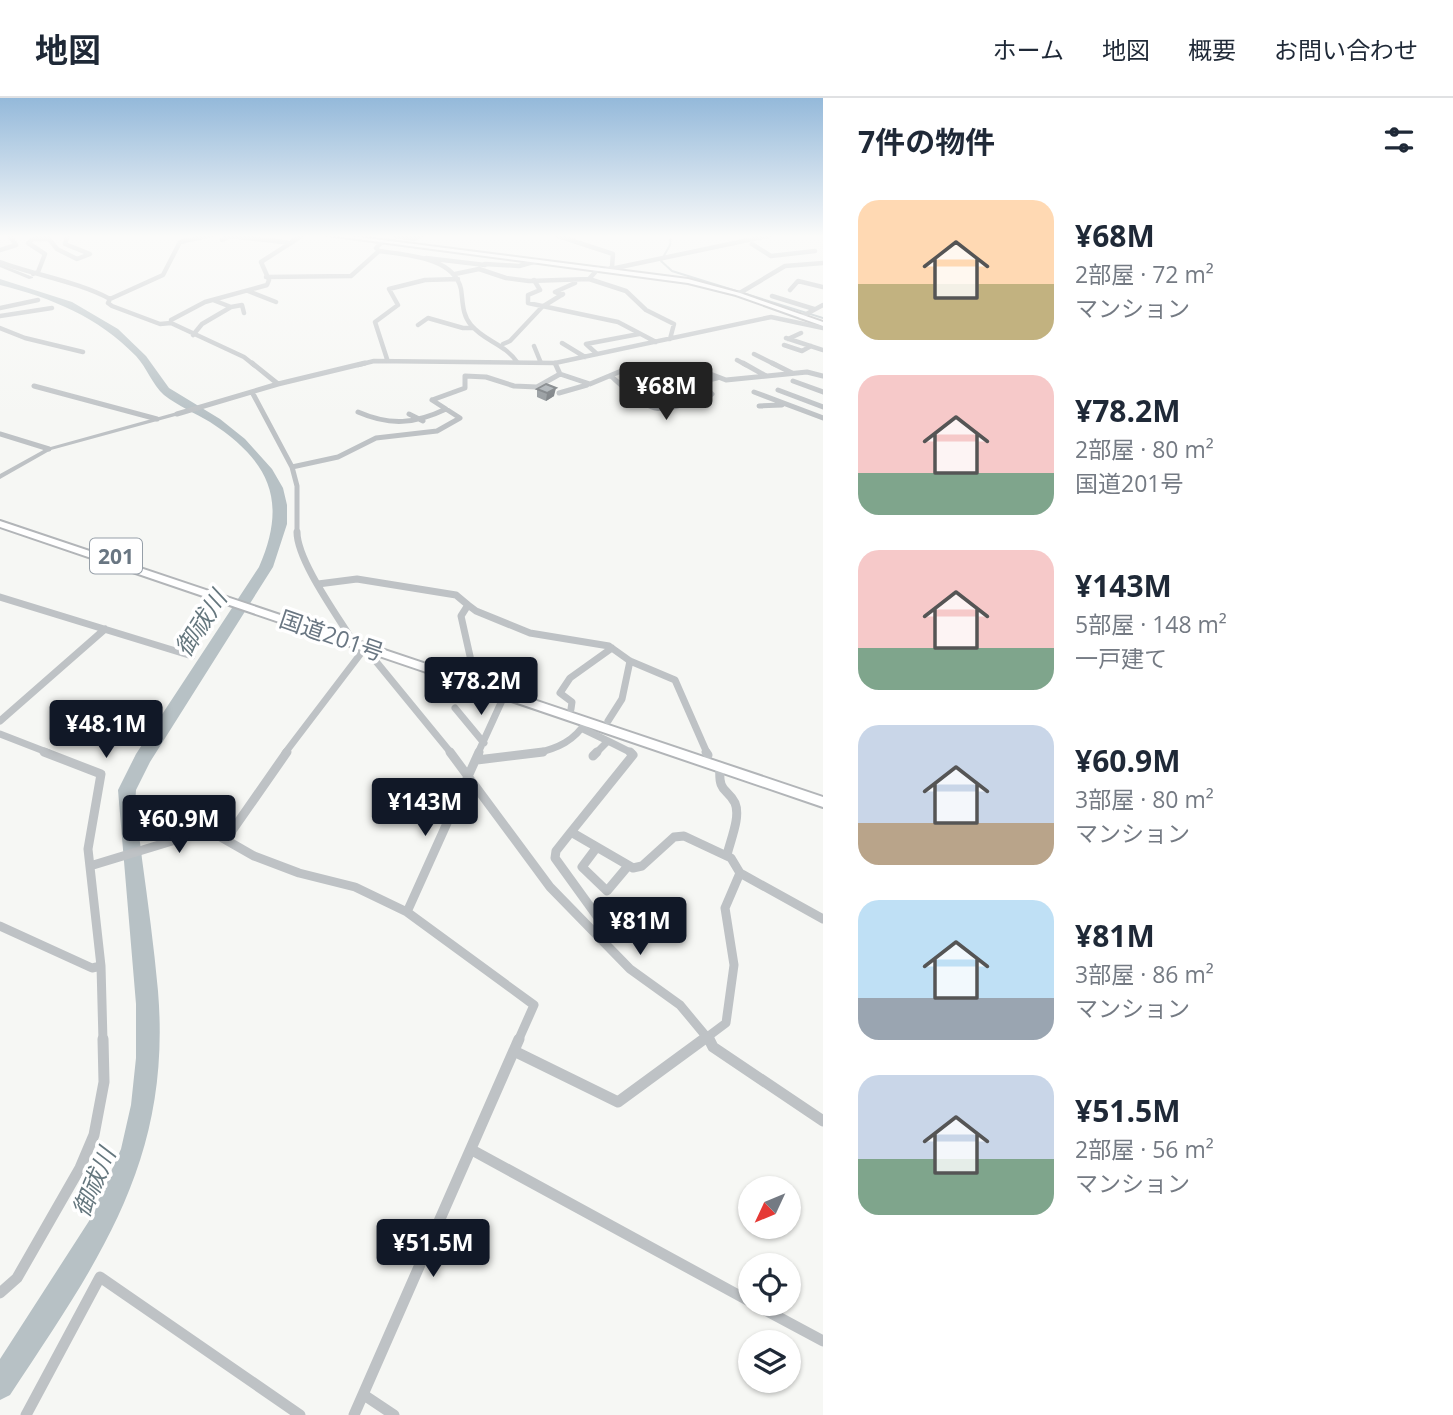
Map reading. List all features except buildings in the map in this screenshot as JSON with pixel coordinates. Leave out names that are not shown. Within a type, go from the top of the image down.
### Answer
[{"type":"highway","points":[[751,296],[804,315],[823,326]]},
{"type":"highway","name":"国道201号","points":[[0,518],[230,597]]},
{"type":"highway","name":"国道201号","points":[[0,524],[349,635],[823,793]]},
{"type":"highway","name":"国道201号","points":[[261,607],[365,648],[505,694],[585,725],[823,802]]},
{"type":"street","points":[[105,296],[110,299]]},
{"type":"street","points":[[110,299],[116,296]]},
{"type":"street","points":[[171,323],[176,315],[227,296]]},
{"type":"street","points":[[262,296],[276,302]]},
{"type":"street","points":[[387,359],[375,321],[398,305],[395,296]]},
{"type":"street","points":[[463,296],[464,312],[474,328]]},
{"type":"street","points":[[528,296],[527,302],[618,323],[656,342]]},
{"type":"street","points":[[503,344],[510,341],[542,307],[560,296]]},
{"type":"street","points":[[632,296],[646,310],[674,324],[676,327],[670,339]]},
{"type":"street","points":[[773,296],[814,309]]},
{"type":"street","points":[[110,299],[108,303],[112,306],[160,324],[171,323],[243,357],[278,384]]},
{"type":"street","points":[[0,308],[38,300]]},
{"type":"street","points":[[213,300],[231,307]]},
{"type":"street","points":[[193,335],[202,324],[231,307],[242,305],[244,313]]},
{"type":"street","points":[[804,315],[823,305]]},
{"type":"street","points":[[0,316],[52,308]]},
{"type":"street","points":[[0,477],[49,449],[350,365],[387,359],[555,363],[771,317],[823,326]]},
{"type":"street","points":[[418,325],[428,318],[464,328],[474,328],[503,344],[517,362]]},
{"type":"street","points":[[0,328],[25,338],[83,352]]},
{"type":"street","points":[[802,333],[787,338],[823,350]]},
{"type":"street","points":[[597,354],[586,344],[640,334]]},
{"type":"street","points":[[562,343],[585,357]]},
{"type":"street","points":[[784,345],[802,351],[810,346]]},
{"type":"street","points":[[534,346],[541,363]]},
{"type":"street","points":[[754,354],[792,373]]},
{"type":"street","points":[[737,360],[766,376]]},
{"type":"street","points":[[555,363],[560,374],[590,384]]},
{"type":"street","points":[[559,393],[612,377],[626,369],[671,365],[699,370],[717,379]]},
{"type":"street","points":[[612,377],[621,382],[645,406],[664,410],[712,394],[699,382],[671,372],[621,382]]},
{"type":"street","points":[[638,398],[717,379],[807,372],[823,376]]},
{"type":"street","points":[[292,467],[338,457],[376,438],[437,431],[460,418],[432,400],[465,388],[465,376],[486,377],[514,386],[537,387],[560,374]]},
{"type":"street","points":[[793,381],[823,392]]},
{"type":"street","points":[[34,386],[157,419]]},
{"type":"street","points":[[778,390],[823,407]]},
{"type":"street","points":[[252,392],[292,467],[297,486],[297,537],[300,549],[349,635]]},
{"type":"street","points":[[754,393],[823,418]]},
{"type":"street","points":[[759,406],[805,400]]},
{"type":"street","points":[[358,412],[379,423],[422,421],[446,409]]},
{"type":"street","points":[[409,414],[422,421]]},
{"type":"street","points":[[0,434],[49,449]]},
{"type":"street","points":[[318,584],[357,579],[446,591],[475,611],[530,633],[601,643],[630,661],[675,680],[708,755]]},
{"type":"street","points":[[0,597],[192,656]]},
{"type":"street","points":[[468,604],[461,616],[472,666],[469,675]]},
{"type":"street","points":[[0,721],[105,629]]},
{"type":"street","points":[[227,838],[298,735],[365,648],[470,776],[550,887],[630,968],[680,1005],[708,1037],[713,1047],[823,1121]]},
{"type":"street","points":[[571,709],[572,702],[560,693],[565,685],[578,671],[612,648]]},
{"type":"street","points":[[608,722],[622,699],[630,661]]},
{"type":"street","points":[[407,912],[505,694]]},
{"type":"street","points":[[455,708],[484,743]]},
{"type":"street","points":[[477,760],[552,751],[585,725],[633,755],[556,851],[555,858],[607,930],[602,940]]},
{"type":"street","points":[[0,734],[101,774],[88,849],[101,966],[104,1082],[94,1135],[80,1168],[17,1278],[0,1293]]},
{"type":"street","points":[[593,756],[608,741]]},
{"type":"street","points":[[720,768],[718,782],[735,803],[736,819],[727,855]]},
{"type":"street","points":[[90,866],[195,834],[212,832],[227,838],[254,856],[299,873],[355,887],[407,912],[534,1005],[354,1415]]},
{"type":"street","points":[[571,832],[633,868],[642,866],[674,837],[684,836],[727,855],[732,858],[740,873],[823,919]]},
{"type":"street","points":[[597,847],[582,867],[607,891],[628,866]]},
{"type":"street","points":[[514,1051],[618,1102],[726,1023],[734,958],[724,918],[724,901],[740,873]]},
{"type":"street","points":[[0,926],[92,968],[101,966]]},
{"type":"street","points":[[472,1150],[738,1295]]},
{"type":"street","points":[[26,1415],[100,1277],[300,1415]]},
{"type":"street","points":[[776,1316],[823,1341]]},
{"type":"street","points":[[364,1395],[394,1415]]},
{"type":"waterway","name":"御祓川","points":[[0,1385],[52,1307],[98,1230],[118,1190],[133,1149],[143,1105],[148,1058],[148,1004],[127,790],[142,759],[266,567],[281,524],[281,505],[276,488],[268,472],[241,441],[210,417],[165,390],[143,358],[115,331],[85,312],[49,296]]},
{"type":"waterway","points":[[754,296],[823,318]]}]
